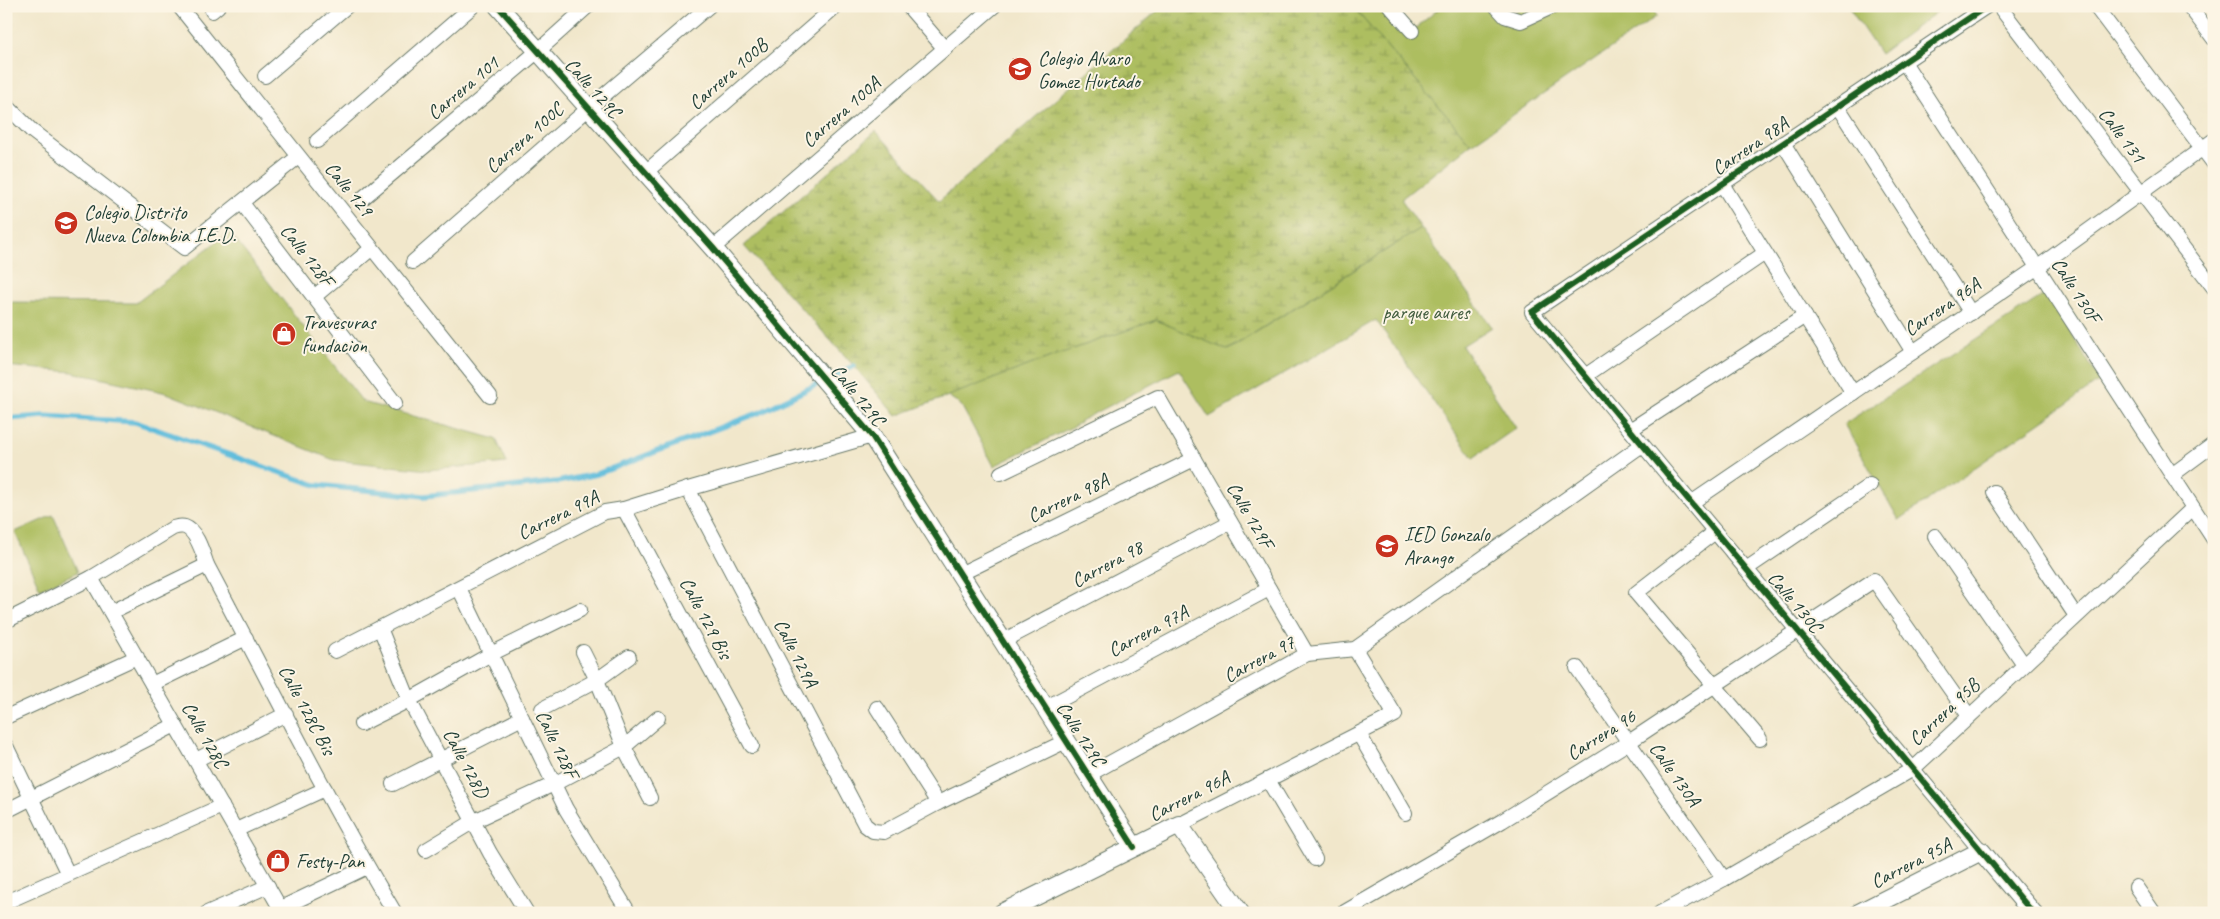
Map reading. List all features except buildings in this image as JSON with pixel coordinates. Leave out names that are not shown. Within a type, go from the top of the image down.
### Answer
[{"type":"street","name":"Calle 129","points":[[179,6],[490,396]]},
{"type":"street","points":[[265,76],[347,6]]},
{"type":"street","points":[[317,141],[473,6]]},
{"type":"street","name":"Calle 129C","points":[[498,6],[713,248],[872,436],[1134,847]]},
{"type":"street","name":"Carrera 101","points":[[363,198],[538,51],[588,6]]},
{"type":"street","name":"Carrera 100C","points":[[413,262],[709,6]]},
{"type":"street","name":"Carrera 100B","points":[[646,172],[836,6]]},
{"type":"street","points":[[908,6],[945,48]]},
{"type":"street","name":"Carrera 100A","points":[[713,248],[994,6]]},
{"type":"street","points":[[1390,6],[1412,31]]},
{"type":"street","points":[[1496,6],[1505,16],[1521,21],[1554,6]]},
{"type":"street","name":"Carrera 98A","points":[[1532,312],[1987,6]]},
{"type":"street","name":"Calle 131","points":[[1999,6],[2214,288]]},
{"type":"street","points":[[2095,6],[2208,144],[2214,164]]},
{"type":"street","points":[[2189,6],[2214,39]]},
{"type":"street","name":"Calle 130F","points":[[1904,62],[2214,540]]},
{"type":"street","points":[[6,104],[32,131],[184,248],[298,157]]},
{"type":"street","points":[[1838,107],[1971,313]]},
{"type":"street","points":[[1783,143],[1913,352]]},
{"type":"street","name":"Carrera 96A","points":[[1691,503],[2038,268],[2208,144]]},
{"type":"street","points":[[1722,184],[1853,393]]},
{"type":"street","name":"Calle 128F","points":[[242,203],[395,403]]},
{"type":"street","points":[[314,297],[371,249]]},
{"type":"street","points":[[1584,376],[1765,254]]},
{"type":"street","name":"Calle 130C","points":[[1532,312],[2033,913]]},
{"type":"street","points":[[1630,430],[1805,316]]},
{"type":"street","name":"Calle 129F","points":[[1001,473],[1158,397],[1307,654]]},
{"type":"street","name":"Carrera 99A","points":[[335,651],[605,512],[624,509],[872,436]]},
{"type":"street","points":[[2172,474],[2214,444]]},
{"type":"street","name":"Carrera 97","points":[[1088,774],[1307,654],[1355,649],[1642,445]]},
{"type":"street","name":"Carrera 98A","points":[[960,574],[1194,458]]},
{"type":"street","points":[[1746,569],[1870,485]]},
{"type":"street","name":"Calle 129A","points":[[688,489],[865,825],[873,831],[884,832],[938,803]]},
{"type":"street","points":[[1994,492],[2076,616]]},
{"type":"street","name":"Carrera 95B","points":[[1660,913],[1724,879],[1912,769],[2193,508]]},
{"type":"street","name":"Calle 129 Bis","points":[[624,509],[752,746]]},
{"type":"street","name":"Carrera 98","points":[[1002,641],[1230,522]]},
{"type":"street","name":"Calle 128C Bis","points":[[91,578],[173,528],[185,527],[194,535],[325,789],[367,867],[395,913]]},
{"type":"street","points":[[1715,532],[1636,593],[1760,739]]},
{"type":"street","points":[[1935,536],[2024,665]]},
{"type":"street","points":[[111,612],[208,564]]},
{"type":"street","points":[[6,621],[91,578]]},
{"type":"street","name":"Calle 128C","points":[[91,578],[282,910]]},
{"type":"street","name":"Carrera 96","points":[[1344,913],[1502,821],[1629,742],[1874,580],[1969,716]]},
{"type":"street","name":"Calle 128F","points":[[459,588],[566,809],[629,913]]},
{"type":"street","name":"Carrera 97A","points":[[1045,708],[1269,589]]},
{"type":"street","points":[[361,724],[409,700],[491,654],[580,610]]},
{"type":"street","name":"Calle 128D","points":[[380,628],[409,700],[474,821],[527,913]]},
{"type":"street","points":[[152,684],[246,638]]},
{"type":"street","name":"Carrera 96A","points":[[1002,913],[1395,715],[1355,649]]},
{"type":"street","points":[[583,652],[597,680],[624,747],[650,798]]},
{"type":"street","points":[[6,717],[137,657]]},
{"type":"street","points":[[542,709],[597,680],[628,657]]},
{"type":"street","name":"Calle 130A","points":[[1577,668],[1724,879]]},
{"type":"street","points":[[877,708],[938,803],[1066,741]]},
{"type":"street","points":[[196,760],[286,714]]},
{"type":"street","points":[[392,784],[522,718]]},
{"type":"street","points":[[426,850],[474,821],[554,784],[624,747],[658,718]]},
{"type":"street","points":[[6,811],[176,725]]},
{"type":"street","points":[[1359,734],[1405,813]]},
{"type":"street","points":[[6,746],[68,874]]},
{"type":"street","points":[[1268,780],[1315,860]]},
{"type":"street","points":[[236,830],[325,789]]},
{"type":"street","points":[[6,902],[222,806]]},
{"type":"street","points":[[1179,825],[1240,913]]},
{"type":"street","name":"Carrera 95A","points":[[1859,913],[1981,851]]},
{"type":"street","points":[[282,910],[367,867]]},
{"type":"street","points":[[207,913],[268,886]]},
{"type":"street","points":[[2136,887],[2154,913]]},
{"type":"green space","points":[[1163,6],[1260,6],[1265,12],[1271,6],[1352,6],[1471,144],[1401,199],[1421,228],[1227,350],[1156,320],[1056,355],[896,416],[854,366],[744,246],[876,131],[939,201]]},
{"type":"green space","points":[[1352,6],[1390,6],[1412,31],[1442,6],[1506,6],[1511,16],[1521,6],[1651,6],[1657,16],[1471,144]]},
{"type":"green space","points":[[1848,6],[1945,6],[1880,54]]},
{"type":"green space","name":"parque aures","points":[[1421,228],[1492,327],[1462,346],[1516,428],[1473,458],[1376,320],[1209,417],[1179,370],[994,466],[961,405],[948,396],[1156,320],[1228,350]]},
{"type":"green space","points":[[229,232],[363,402],[496,439],[507,463],[428,470],[334,460],[167,393],[72,372],[6,366],[6,302],[136,303]]},
{"type":"green space","points":[[2047,293],[2100,381],[1899,520],[1844,424]]},
{"type":"green space","points":[[53,515],[78,572],[40,589],[15,532]]},
{"type":"waterway","points":[[6,419],[44,416],[135,422],[316,485],[424,496],[557,482],[597,474],[761,412],[854,366]]},
{"type":"cycle path","points":[[498,6],[713,248],[872,436],[1134,847]]},
{"type":"cycle path","points":[[1987,6],[1532,312],[2033,913]]},
{"type":"place","name":"Colegio Alvaro Gomez Hurtado","points":[[1020,69]]},
{"type":"place","name":"Colegio Distrito Nueva Colombia I.E.D.","points":[[66,223]]},
{"type":"place","name":"Travesuras fundacion","points":[[284,334]]},
{"type":"place","name":"IED Gonzalo Arango","points":[[1387,546]]},
{"type":"place","name":"Festy-Pan","points":[[278,861]]}]
